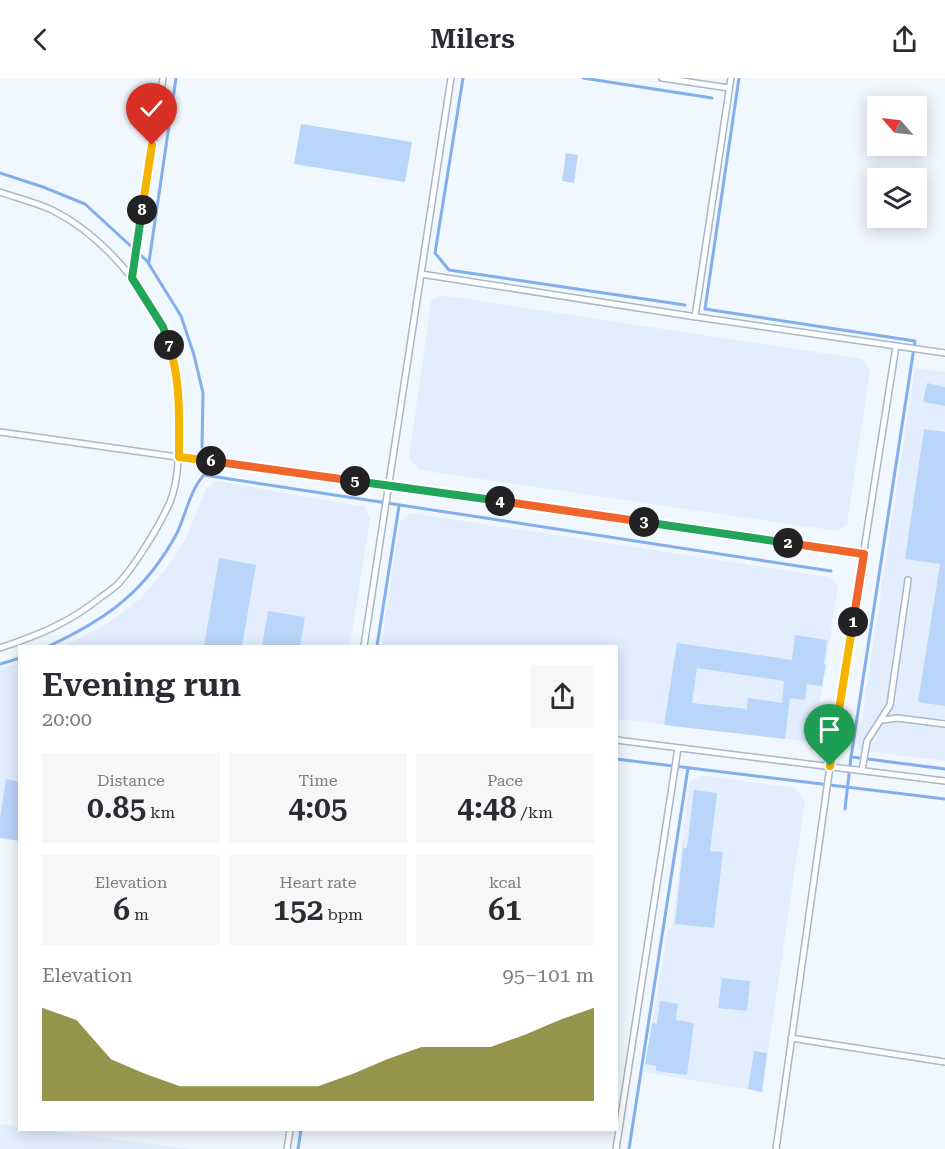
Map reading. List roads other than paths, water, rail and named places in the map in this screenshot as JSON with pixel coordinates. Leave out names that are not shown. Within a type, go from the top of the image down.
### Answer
[{"type":"lane","points":[[132,278],[163,78]]},
{"type":"lane","points":[[364,645],[451,78]]},
{"type":"lane","points":[[662,78],[729,88]]},
{"type":"lane","points":[[695,317],[731,78]]},
{"type":"lane","points":[[0,192],[52,211],[69,221],[97,241],[132,278],[163,327],[174,361],[179,396],[179,457],[170,501],[147,543],[118,583],[84,611],[44,633],[0,648]]},
{"type":"lane","points":[[421,274],[945,353]]},
{"type":"lane","points":[[776,1149],[830,766],[896,346]]},
{"type":"lane","points":[[0,432],[864,554]]},
{"type":"lane","points":[[862,770],[867,741],[882,721],[890,705],[908,580]]},
{"type":"lane","points":[[882,721],[897,718],[945,724]]},
{"type":"lane","points":[[618,740],[945,781]]},
{"type":"lane","points":[[616,1149],[678,748]]},
{"type":"lane","points":[[791,1038],[945,1062]]},
{"type":"lane","points":[[287,1149],[290,1131]]},
{"type":"waterway","points":[[149,262],[176,78]]},
{"type":"waterway","points":[[463,78],[435,253],[449,270],[685,305]]},
{"type":"waterway","points":[[583,78],[712,98]]},
{"type":"waterway","points":[[739,78],[705,309],[915,341],[845,809]]},
{"type":"waterway","points":[[0,173],[85,204],[147,261],[181,316],[194,355],[203,393],[202,447]]},
{"type":"waterway","points":[[51,645],[107,614],[138,587],[152,571],[177,533],[192,495],[204,475],[831,571]]},
{"type":"waterway","points":[[377,645],[399,506]]},
{"type":"waterway","points":[[0,664],[18,659]]},
{"type":"waterway","points":[[852,757],[945,769]]},
{"type":"waterway","points":[[618,759],[945,799]]},
{"type":"waterway","points":[[629,1149],[688,768]]},
{"type":"waterway","points":[[298,1149],[301,1131]]}]
